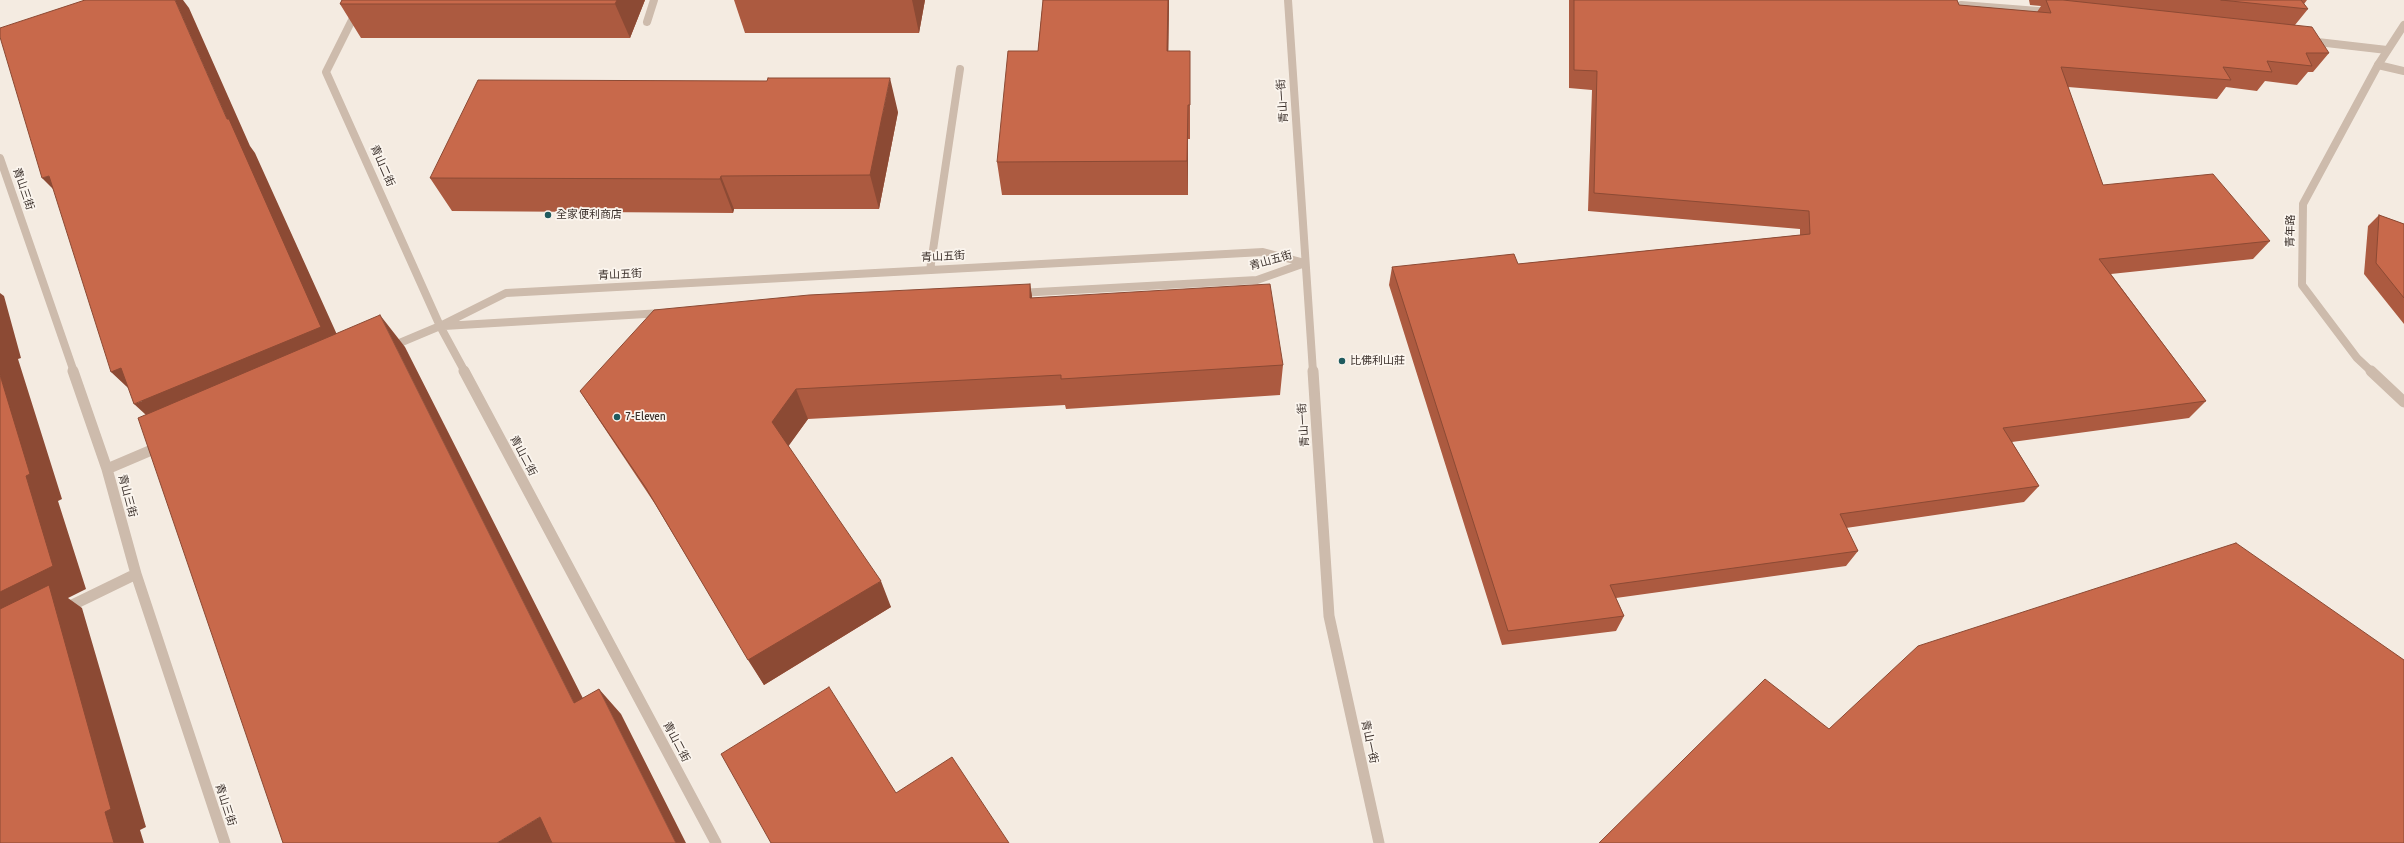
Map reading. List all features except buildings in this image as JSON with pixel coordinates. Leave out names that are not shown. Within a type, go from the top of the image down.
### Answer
[{"type":"street","name":"青山二街","points":[[362,0],[326,72],[440,326],[716,843]]},
{"type":"street","points":[[647,22],[654,0]]},
{"type":"street","name":"青山一街","points":[[1288,0],[1329,616],[1379,843]]},
{"type":"street","points":[[1952,5],[2057,13]]},
{"type":"street","name":"青年路","points":[[2404,25],[2378,65],[2303,204],[2302,285],[2357,358],[2404,402]]},
{"type":"street","points":[[2301,40],[2387,50]]},
{"type":"street","points":[[2378,65],[2404,72]]},
{"type":"street","points":[[930,270],[960,70]]},
{"type":"street","name":"青山三街","points":[[0,158],[107,469],[136,574],[226,843]]},
{"type":"street","name":"青山五街","points":[[382,351],[440,326],[506,293],[1262,252],[1305,263]]},
{"type":"street","name":"青山五街","points":[[1011,294],[1257,280],[1305,263]]},
{"type":"street","name":"青山五街","points":[[440,326],[670,313]]},
{"type":"street","points":[[107,469],[172,441]]},
{"type":"street","points":[[57,613],[136,574]]},
{"type":"place","name":"全家便利商店","points":[[548,215]]},
{"type":"place","name":"比佛利山莊","points":[[1342,361]]},
{"type":"place","name":"7-Eleven","points":[[617,417]]}]
